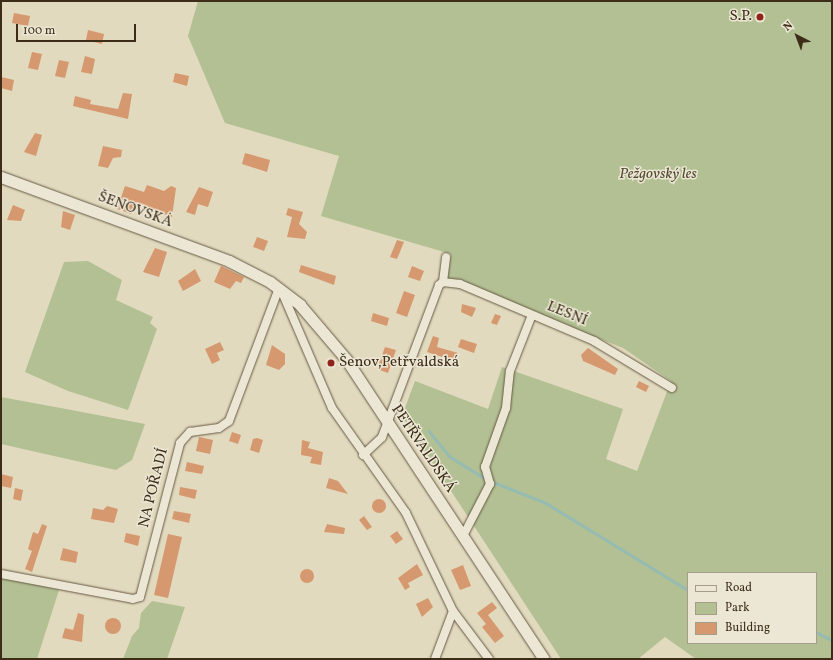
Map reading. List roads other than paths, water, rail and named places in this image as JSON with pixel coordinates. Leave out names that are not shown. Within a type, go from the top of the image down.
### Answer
[{"type":"main road","name":"ŠENOVSKÁ","points":[[1,177],[257,274]]},
{"type":"main road","name":"PETŘVALDSKÁ","points":[[257,274],[279,288],[300,305],[333,342],[544,659]]},
{"type":"street","points":[[363,455],[382,437],[386,421],[439,285],[444,282],[446,257]]},
{"type":"street","name":"LESNÍ","points":[[444,282],[460,284],[594,341],[672,388]]},
{"type":"street","points":[[279,288],[332,408],[419,536],[453,611],[489,659]]},
{"type":"street","name":"NA POŘADÍ","points":[[1,574],[133,599],[140,597],[180,443],[190,432],[219,428],[230,421],[279,288]]},
{"type":"street","points":[[463,536],[490,484],[485,467],[506,408],[510,371],[532,315]]},
{"type":"street","points":[[435,659],[453,611]]},
{"type":"waterway","points":[[429,431],[449,456],[486,479]]},
{"type":"waterway","points":[[491,481],[546,503],[687,589]]},
{"type":"waterway","points":[[817,632],[832,640]]},
{"type":"place","name":"S.P.","points":[[760,17]]},
{"type":"place","name":"Šenov,Petřvaldská","points":[[331,363]]},
{"type":"park label","name":"Pežgovský les","points":[[658,175]]}]
